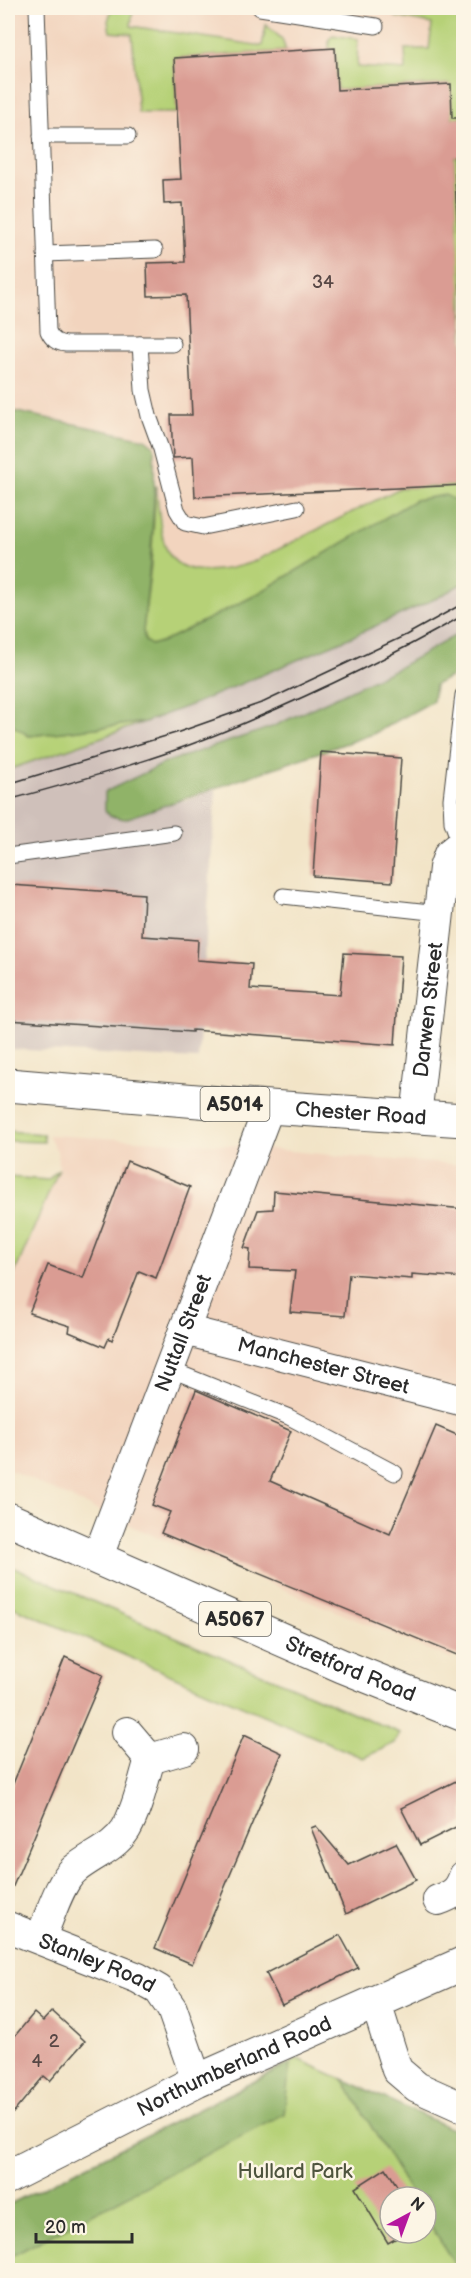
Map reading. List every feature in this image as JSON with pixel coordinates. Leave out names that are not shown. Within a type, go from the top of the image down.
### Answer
[{"type":"main road","name":"Chester Road","points":[[8,1085],[269,1107],[464,1120]]},
{"type":"main road","name":"Stretford Road","points":[[8,1519],[342,1666],[464,1715]]},
{"type":"main road","name":"Northumberland Road","points":[[8,2176],[197,2081],[464,1963]]},
{"type":"street","name":"Darwen Street","points":[[416,1117],[444,868],[449,854],[462,843]]},
{"type":"street","name":"Nuttall Street","points":[[97,1559],[269,1107]]},
{"type":"street","name":"Manchester Street","points":[[184,1330],[464,1401]]},
{"type":"street","points":[[127,1732],[150,1759]]},
{"type":"street","points":[[150,1759],[184,1749]]},
{"type":"street","points":[[40,1939],[67,1878],[75,1869],[117,1840],[125,1830],[150,1759]]},
{"type":"street","name":"Stanley Road","points":[[8,1927],[138,1978],[159,1990],[172,2009],[197,2081]]},
{"type":"street","points":[[376,2003],[397,2070],[417,2086],[464,2108]]},
{"type":"lane","points":[[37,8],[48,331],[51,338],[58,343],[66,344],[173,344]]},
{"type":"lane","points":[[260,8],[376,26]]},
{"type":"lane","points":[[41,136],[128,136]]},
{"type":"lane","points":[[45,254],[155,250]]},
{"type":"lane","points":[[140,344],[143,390],[149,416],[161,449],[177,510],[185,523],[203,527],[297,508]]},
{"type":"lane","name":"Darwen Street","points":[[462,843],[452,822],[451,799],[463,694]]},
{"type":"lane","points":[[8,856],[174,833]]},
{"type":"lane","points":[[283,897],[439,913]]},
{"type":"lane","points":[[169,1369],[289,1417],[395,1473]]},
{"type":"shaded area","points":[[8,8],[463,8],[463,487],[229,570],[202,570],[186,567],[170,556],[165,543],[156,485],[154,446],[145,438],[8,410]]},
{"type":"shaded area","points":[[463,583],[463,631],[398,668],[272,727],[167,762],[183,801],[216,789],[198,1059],[8,1049],[8,770],[196,703],[349,638],[437,598]]},
{"type":"shaded area","points":[[48,1135],[229,1145],[463,1165],[464,1630],[451,1659],[138,1529],[8,1469],[8,1290],[59,1169],[57,1151]]},
{"type":"green space","points":[[112,8],[133,8],[131,26],[262,46],[266,25],[282,39],[286,51],[174,58],[177,113],[138,113],[132,34],[110,32],[108,21]]},
{"type":"green space","points":[[396,8],[461,8],[464,10],[463,118],[452,118],[450,84],[337,90],[335,49],[329,49],[329,39],[333,35],[358,39],[357,67],[406,70],[405,49],[429,49],[432,24],[395,17]]},
{"type":"green space","points":[[463,156],[463,361],[454,157]]},
{"type":"green space","points":[[8,410],[145,439],[154,446],[152,538],[143,631],[145,641],[151,645],[164,641],[252,597],[415,500],[445,495],[461,503],[463,500],[463,583],[437,598],[349,638],[196,703],[145,722],[29,736],[8,722]]},
{"type":"green space","points":[[156,485],[161,530],[169,554],[176,562],[186,567],[208,571],[253,562],[400,488],[463,485],[463,500],[461,503],[151,645],[145,641],[143,631],[151,565]]},
{"type":"green space","points":[[463,631],[463,670],[435,685],[433,701],[373,734],[125,819],[110,816],[105,811],[105,792],[167,762],[272,727],[398,668]]},
{"type":"green space","points":[[8,722],[29,736],[145,722],[8,770]]},
{"type":"green space","points":[[8,1131],[43,1134],[44,1142],[8,1141]]},
{"type":"green space","points":[[59,1169],[10,1284],[8,1283],[8,1177],[48,1180]]},
{"type":"green space","points":[[8,1565],[400,1733],[395,1743],[363,1758],[8,1605]]},
{"type":"green space","name":"Hullard Park","points":[[298,2059],[463,2134],[463,2270],[8,2270],[8,2205]]},
{"type":"green space","points":[[290,2064],[284,2114],[8,2258],[8,2205]]},
{"type":"green space","points":[[343,2079],[463,2134],[463,2270],[458,2270],[438,2238],[438,2185],[406,2185]]},
{"type":"building","points":[[335,48],[337,90],[451,84],[452,118],[464,118],[464,156],[454,157],[464,361],[464,485],[195,497],[193,457],[173,458],[171,415],[192,415],[186,295],[148,296],[147,263],[185,262],[182,203],[164,204],[163,180],[181,179],[174,58]]},
{"type":"building","points":[[321,752],[401,758],[392,882],[313,876]]},
{"type":"building","points":[[10,885],[144,894],[142,936],[198,940],[197,960],[252,964],[250,989],[340,995],[344,953],[401,956],[395,1045],[192,1030],[192,1032],[8,1020]]},
{"type":"building","points":[[127,1161],[190,1187],[156,1278],[139,1271],[112,1340],[109,1338],[105,1347],[69,1332],[70,1326],[29,1313],[48,1265],[83,1278]]},
{"type":"building","points":[[274,1191],[464,1209],[464,1278],[412,1274],[412,1279],[349,1274],[345,1316],[290,1312],[295,1271],[249,1269],[250,1249],[244,1248],[258,1210],[273,1209]]},
{"type":"building","points":[[196,1390],[291,1431],[270,1481],[390,1534],[436,1426],[464,1438],[464,1658],[161,1533],[170,1512],[152,1505]]},
{"type":"building","points":[[65,1657],[103,1675],[8,1898],[8,1796]]},
{"type":"building","points":[[244,1735],[282,1753],[192,1964],[155,1948]]},
{"type":"building","points":[[464,1777],[464,1823],[420,1845],[401,1808]]},
{"type":"building","points":[[316,1826],[349,1865],[396,1843],[416,1880],[346,1914],[311,1828]]},
{"type":"building","points":[[340,1935],[358,1968],[282,2005],[266,1973]]},
{"type":"building","points":[[52,2011],[85,2041],[50,2081],[44,2076],[8,2119],[8,2044],[34,2013],[43,2021]]},
{"type":"building","points":[[386,2168],[397,2185],[378,2185],[378,2226],[355,2188]]},
{"type":"tram line","points":[[8,784],[179,732],[264,702],[406,635],[464,603]]},
{"type":"tram line","points":[[8,800],[145,760],[225,731],[346,677],[464,615]]}]
